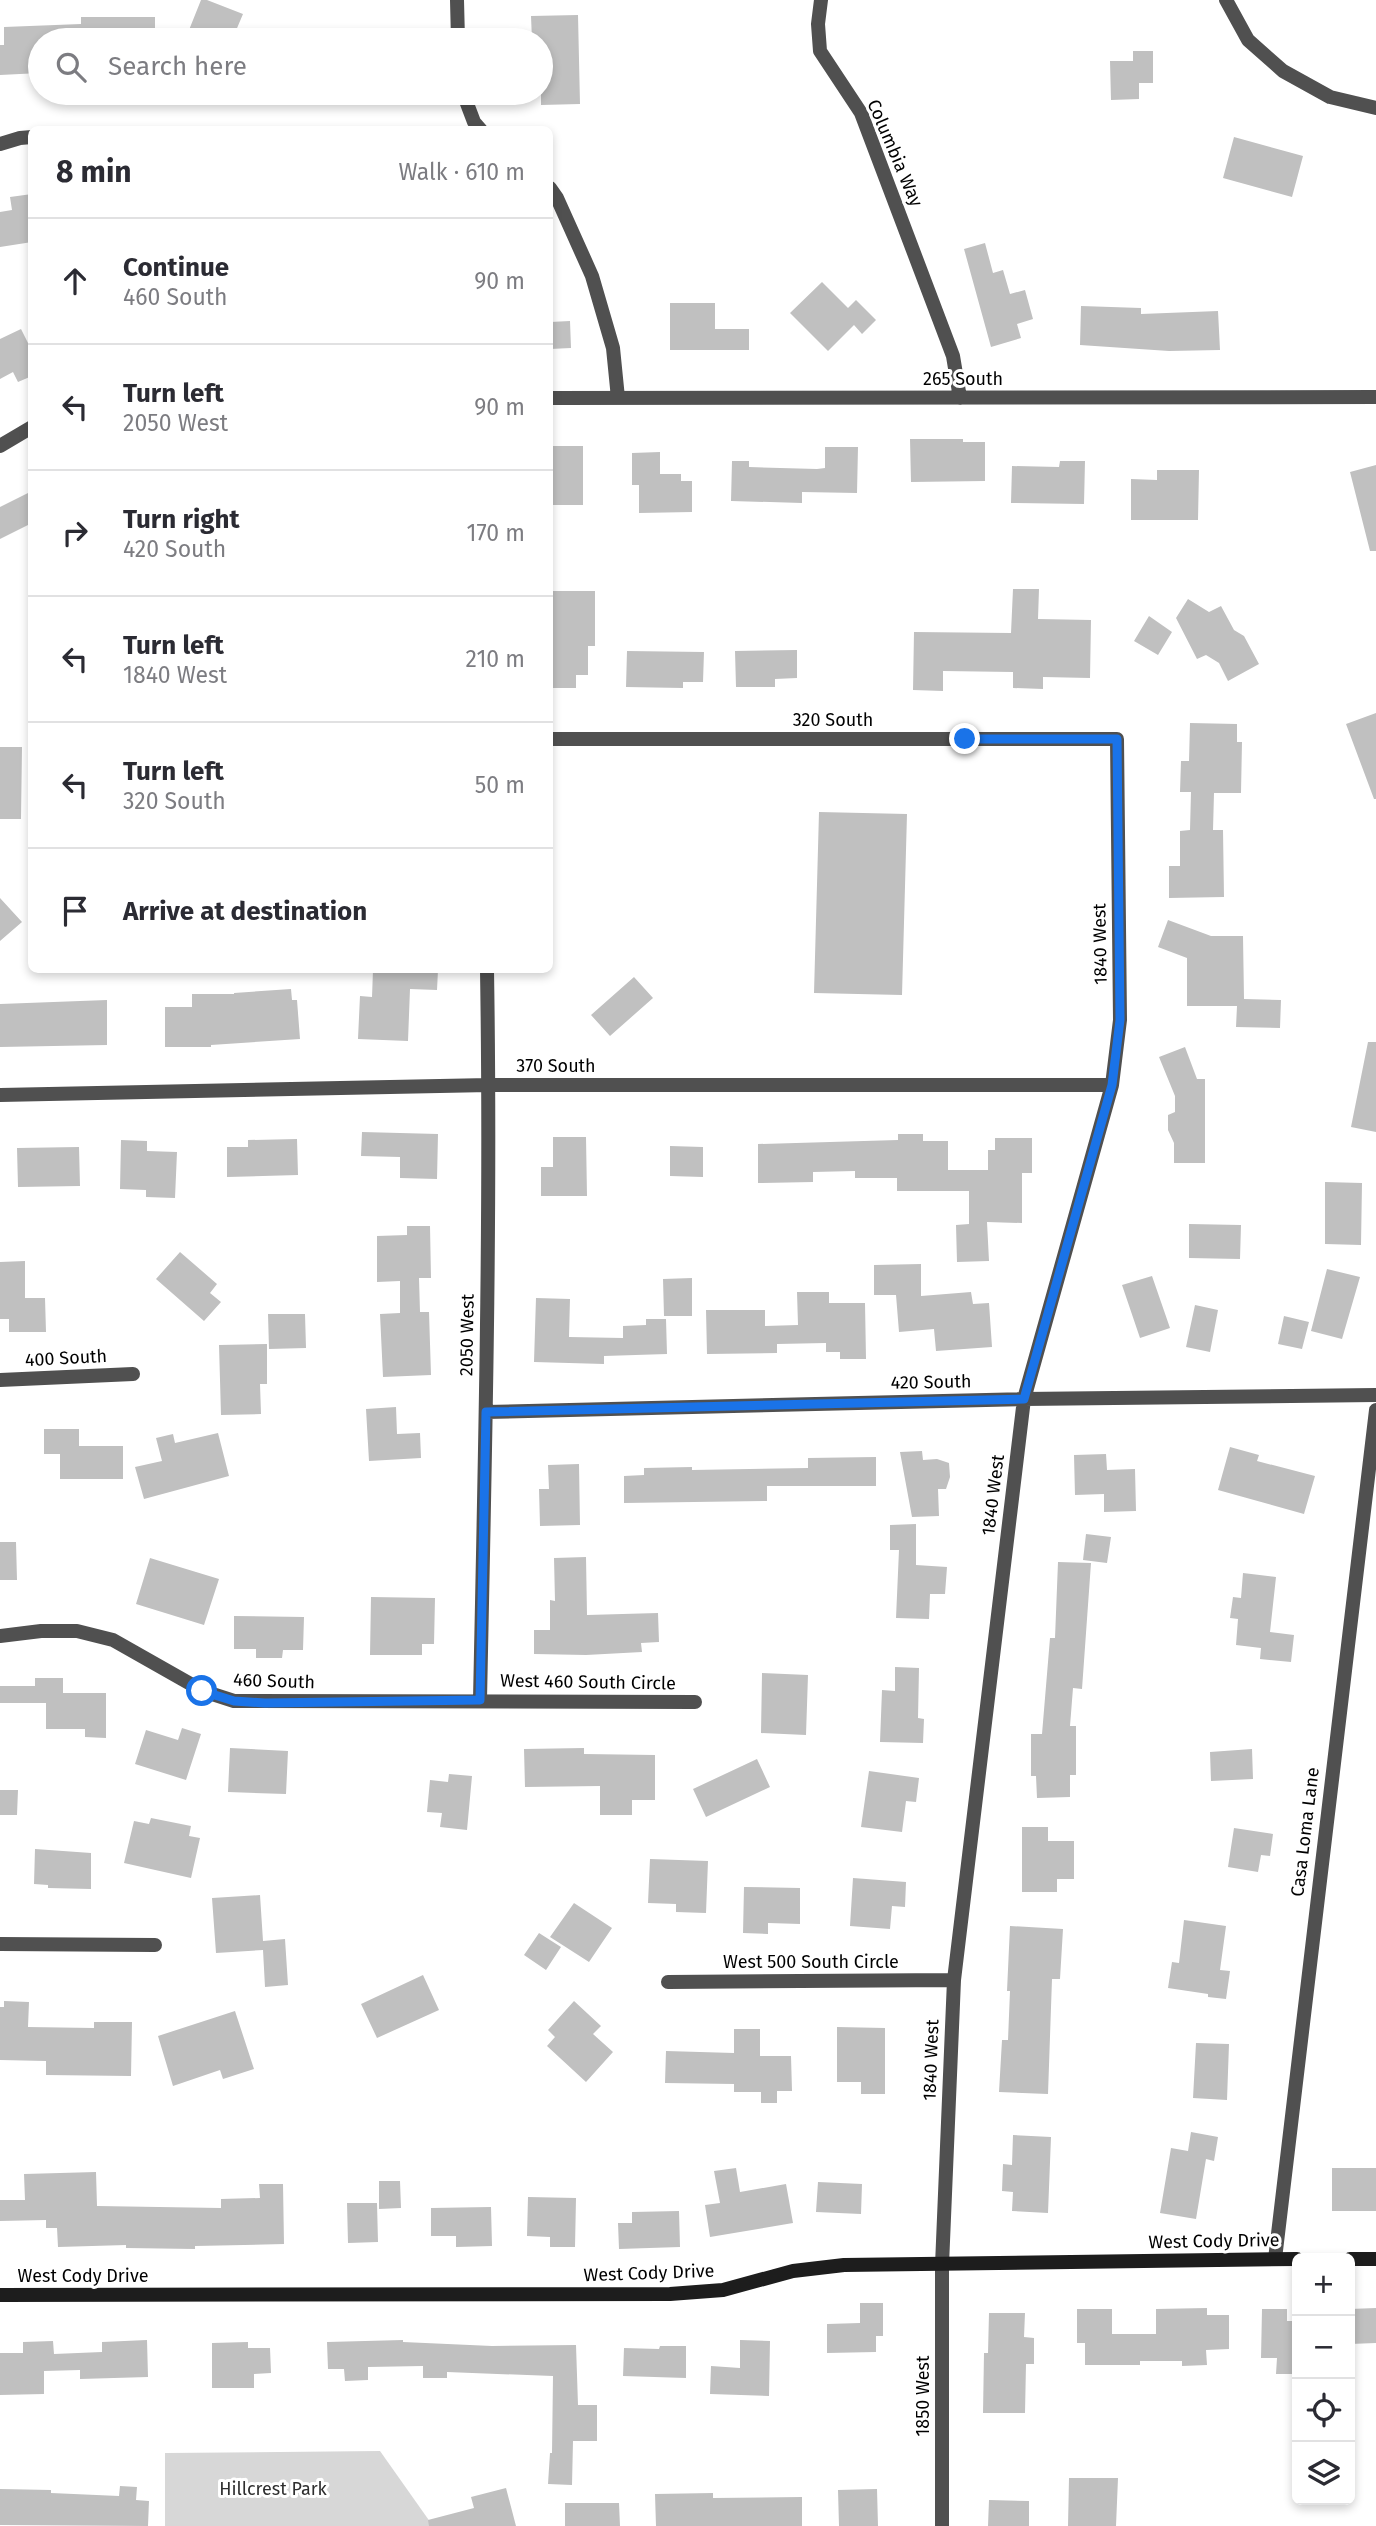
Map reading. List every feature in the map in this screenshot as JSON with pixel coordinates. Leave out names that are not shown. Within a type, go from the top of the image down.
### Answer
[{"type":"street","points":[[457,0],[458,28]]},
{"type":"street","name":"Columbia Way","points":[[821,0],[818,24],[820,51],[861,113],[953,356],[960,398]]},
{"type":"street","points":[[1226,0],[1248,40],[1283,71],[1330,97],[1376,108]]},
{"type":"street","points":[[468,105],[478,126]]},
{"type":"street","points":[[0,145],[28,137]]},
{"type":"street","points":[[553,192],[592,276],[613,348],[618,398]]},
{"type":"street","name":"265 South","points":[[553,398],[1376,397]]},
{"type":"street","points":[[0,446],[28,429]]},
{"type":"street","name":"320 South","points":[[553,739],[1117,739]]},
{"type":"street","name":"1840 West","points":[[942,2265],[954,1980],[1024,1399],[1112,1085],[1120,1020],[1117,739]]},
{"type":"street","name":"2050 West","points":[[480,1700],[486,1412],[489,1085],[487,973]]},
{"type":"street","name":"370 South","points":[[0,1095],[489,1085],[1112,1085]]},
{"type":"street","name":"400 South","points":[[0,1380],[133,1374]]},
{"type":"street","name":"420 South","points":[[486,1412],[1024,1399],[1376,1395]]},
{"type":"street","name":"Casa Loma Lane","points":[[1275,2259],[1364,1493],[1376,1410]]},
{"type":"street","name":"460 South","points":[[0,1636],[77,1632],[113,1640],[202,1691],[234,1701],[480,1700]]},
{"type":"street","name":"West 460 South Circle","points":[[480,1700],[695,1702]]},
{"type":"street","points":[[0,1944],[155,1945]]},
{"type":"street","name":"West 500 South Circle","points":[[668,1982],[954,1980]]},
{"type":"street","name":"West Cody Drive","points":[[0,2295],[670,2294],[723,2290],[793,2271],[844,2265],[1292,2259]]},
{"type":"street","points":[[1355,2259],[1376,2259]]},
{"type":"street","name":"1850 West","points":[[942,2265],[942,2526]]},
{"type":"green space","name":"Hillcrest Park","points":[[380,2451],[433,2526],[165,2526],[165,2453]]},
{"type":"building","points":[[201,0],[243,14],[237,28],[190,28]]},
{"type":"building","points":[[578,15],[580,104],[553,105],[553,28],[532,28],[531,16]]},
{"type":"building","points":[[81,17],[155,17],[155,28],[28,28],[28,74],[0,75],[0,45],[4,45],[4,27],[81,24]]},
{"type":"building","points":[[1133,51],[1153,51],[1153,83],[1139,83],[1139,99],[1111,100],[1110,61],[1133,61]]},
{"type":"building","points":[[1234,137],[1303,156],[1292,197],[1223,178]]},
{"type":"building","points":[[28,195],[28,243],[0,247],[0,212],[12,210],[10,197]]},
{"type":"building","points":[[985,243],[993,273],[1003,270],[1010,294],[1025,290],[1033,319],[1017,324],[1021,338],[991,347],[964,249]]},
{"type":"building","points":[[822,282],[848,308],[856,300],[876,320],[862,334],[854,325],[828,351],[790,313]]},
{"type":"building","points":[[670,303],[715,303],[715,329],[749,329],[749,350],[670,350]]},
{"type":"building","points":[[1081,306],[1141,308],[1141,314],[1218,311],[1220,350],[1169,351],[1080,345]]},
{"type":"building","points":[[570,321],[571,348],[553,349],[553,322]]},
{"type":"building","points":[[21,329],[28,343],[28,378],[18,382],[13,372],[0,379],[0,339]]},
{"type":"building","points":[[910,439],[963,439],[963,442],[985,442],[985,481],[911,482]]},
{"type":"building","points":[[553,446],[583,446],[583,505],[553,505]]},
{"type":"building","points":[[825,447],[858,447],[857,493],[802,492],[802,503],[731,501],[732,461],[749,461],[749,467],[825,468]]},
{"type":"building","points":[[660,452],[660,474],[681,474],[681,481],[692,481],[692,512],[639,513],[639,485],[632,485],[632,453]]},
{"type":"building","points":[[1060,461],[1085,461],[1084,504],[1011,503],[1012,466],[1059,467]]},
{"type":"building","points":[[1376,465],[1376,551],[1370,551],[1350,472]]},
{"type":"building","points":[[1157,470],[1199,470],[1198,520],[1131,520],[1131,479],[1157,480]]},
{"type":"building","points":[[28,493],[28,525],[0,539],[0,507]]},
{"type":"building","points":[[1013,589],[1039,589],[1038,619],[1091,620],[1090,678],[1043,677],[1043,689],[1013,688],[1013,672],[943,671],[943,691],[913,690],[914,632],[1011,633]]},
{"type":"building","points":[[553,591],[595,591],[595,646],[588,646],[588,675],[576,675],[576,688],[553,688]]},
{"type":"building","points":[[1188,599],[1209,612],[1221,606],[1234,630],[1244,636],[1259,664],[1228,681],[1219,663],[1206,655],[1197,659],[1176,618]]},
{"type":"building","points":[[1149,616],[1172,632],[1158,655],[1134,641]]},
{"type":"building","points":[[797,650],[797,678],[775,679],[775,687],[736,687],[735,651]]},
{"type":"building","points":[[627,651],[704,652],[703,682],[683,682],[683,688],[626,687]]},
{"type":"building","points":[[1376,713],[1376,799],[1374,799],[1346,724]]},
{"type":"building","points":[[1190,723],[1237,724],[1237,742],[1242,742],[1241,793],[1214,793],[1213,830],[1223,830],[1224,897],[1169,898],[1169,866],[1180,866],[1180,831],[1190,830],[1191,792],[1180,792],[1181,761],[1189,761]]},
{"type":"building","points":[[0,747],[22,747],[21,819],[0,819]]},
{"type":"building","points":[[819,812],[907,814],[902,995],[814,993]]},
{"type":"building","points":[[0,898],[22,922],[0,941]]},
{"type":"building","points":[[1168,920],[1211,936],[1243,936],[1244,999],[1281,1000],[1280,1028],[1236,1027],[1237,1006],[1187,1006],[1187,958],[1158,947]]},
{"type":"building","points":[[373,973],[438,973],[437,990],[410,989],[408,1041],[358,1039],[360,996],[372,997]]},
{"type":"building","points":[[634,977],[653,998],[610,1036],[591,1015]]},
{"type":"building","points":[[291,989],[292,1000],[297,1000],[300,1039],[211,1047],[165,1047],[165,1007],[192,1007],[192,994],[234,994]]},
{"type":"building","points":[[107,1000],[107,1045],[0,1047],[0,1004]]},
{"type":"building","points":[[1368,1042],[1376,1042],[1376,1132],[1351,1127]]},
{"type":"building","points":[[1185,1047],[1197,1079],[1205,1079],[1205,1163],[1174,1163],[1174,1143],[1168,1130],[1168,1115],[1175,1112],[1175,1096],[1159,1057]]},
{"type":"building","points":[[362,1132],[438,1134],[437,1179],[400,1178],[400,1157],[361,1156]]},
{"type":"building","points":[[898,1134],[923,1134],[923,1141],[948,1141],[948,1170],[988,1170],[988,1150],[995,1150],[995,1138],[1032,1138],[1032,1173],[1022,1173],[1022,1223],[987,1222],[989,1261],[957,1262],[956,1225],[969,1224],[969,1191],[897,1191],[897,1178],[855,1178],[855,1171],[813,1172],[813,1182],[758,1183],[758,1144],[898,1140]]},
{"type":"building","points":[[553,1137],[586,1137],[587,1196],[541,1196],[541,1167],[553,1167]]},
{"type":"building","points":[[297,1139],[298,1175],[227,1177],[227,1147],[248,1147],[248,1140]]},
{"type":"building","points":[[121,1140],[147,1141],[147,1151],[177,1152],[175,1198],[146,1197],[146,1190],[120,1189]]},
{"type":"building","points":[[670,1146],[703,1147],[703,1177],[670,1176]]},
{"type":"building","points":[[79,1147],[80,1186],[18,1187],[17,1148]]},
{"type":"building","points":[[1325,1182],[1362,1183],[1361,1245],[1325,1244]]},
{"type":"building","points":[[1189,1224],[1241,1225],[1240,1259],[1189,1258]]},
{"type":"building","points":[[407,1226],[430,1226],[431,1278],[419,1278],[420,1312],[429,1312],[431,1375],[383,1377],[380,1314],[400,1313],[400,1281],[377,1282],[377,1236],[407,1235]]},
{"type":"building","points":[[180,1252],[217,1284],[210,1293],[221,1302],[204,1321],[156,1279]]},
{"type":"building","points":[[25,1261],[25,1298],[45,1298],[46,1332],[9,1332],[9,1319],[0,1319],[0,1262]]},
{"type":"building","points":[[921,1264],[921,1296],[971,1292],[973,1304],[989,1303],[992,1347],[936,1351],[934,1329],[899,1332],[896,1295],[874,1295],[874,1265]]},
{"type":"building","points":[[1327,1269],[1360,1277],[1342,1339],[1311,1331]]},
{"type":"building","points":[[1152,1276],[1170,1328],[1140,1338],[1122,1285]]},
{"type":"building","points":[[692,1278],[692,1316],[664,1316],[663,1279]]},
{"type":"building","points":[[797,1292],[829,1292],[829,1303],[865,1303],[866,1359],[840,1359],[840,1352],[826,1352],[826,1343],[777,1344],[777,1353],[707,1354],[706,1310],[765,1310],[765,1326],[798,1325]]},
{"type":"building","points":[[536,1298],[570,1299],[569,1337],[623,1338],[623,1326],[646,1325],[646,1319],[666,1319],[667,1354],[604,1356],[604,1364],[534,1362]]},
{"type":"building","points":[[1195,1305],[1218,1310],[1210,1352],[1186,1347]]},
{"type":"building","points":[[268,1314],[305,1314],[306,1348],[269,1349]]},
{"type":"building","points":[[1284,1316],[1309,1322],[1302,1349],[1278,1344]]},
{"type":"building","points":[[267,1344],[267,1384],[260,1384],[261,1414],[221,1415],[219,1345]]},
{"type":"building","points":[[396,1407],[397,1434],[420,1433],[421,1458],[369,1461],[366,1409]]},
{"type":"building","points":[[44,1429],[79,1429],[79,1446],[123,1446],[123,1479],[60,1479],[60,1454],[44,1454]]},
{"type":"building","points":[[218,1433],[229,1476],[144,1499],[135,1467],[162,1461],[156,1438],[173,1434],[175,1443]]},
{"type":"building","points":[[1230,1447],[1259,1455],[1257,1461],[1315,1476],[1304,1514],[1218,1490]]},
{"type":"building","points":[[922,1451],[923,1460],[937,1459],[949,1463],[950,1477],[946,1489],[938,1489],[939,1516],[912,1517],[900,1452]]},
{"type":"building","points":[[1106,1454],[1107,1470],[1135,1469],[1136,1511],[1104,1512],[1104,1494],[1075,1495],[1074,1455]]},
{"type":"building","points":[[876,1457],[876,1486],[767,1486],[767,1501],[624,1503],[624,1476],[644,1475],[644,1468],[808,1468],[808,1458]]},
{"type":"building","points":[[579,1464],[580,1525],[540,1526],[539,1489],[549,1489],[548,1465]]},
{"type":"building","points":[[916,1524],[916,1565],[947,1567],[945,1594],[930,1594],[929,1619],[896,1618],[899,1550],[890,1550],[890,1525]]},
{"type":"building","points":[[1086,1534],[1111,1537],[1107,1563],[1083,1560]]},
{"type":"building","points":[[0,1542],[16,1542],[17,1580],[0,1580]]},
{"type":"building","points":[[586,1557],[587,1615],[658,1613],[659,1642],[641,1643],[642,1652],[534,1654],[534,1630],[550,1630],[550,1600],[555,1601],[554,1558]]},
{"type":"building","points":[[150,1558],[219,1579],[204,1625],[136,1604]]},
{"type":"building","points":[[1058,1562],[1091,1563],[1082,1689],[1073,1688],[1070,1726],[1076,1726],[1076,1775],[1070,1775],[1070,1797],[1037,1798],[1036,1776],[1031,1776],[1031,1734],[1042,1734],[1050,1638],[1055,1638]]},
{"type":"building","points":[[1243,1573],[1276,1577],[1270,1632],[1294,1635],[1291,1662],[1260,1659],[1261,1648],[1236,1645],[1238,1619],[1230,1618],[1233,1597],[1241,1598]]},
{"type":"building","points":[[371,1597],[435,1598],[434,1644],[422,1644],[422,1655],[370,1655]]},
{"type":"building","points":[[234,1616],[304,1617],[303,1650],[283,1650],[282,1658],[256,1658],[256,1649],[234,1649]]},
{"type":"building","points":[[895,1667],[919,1668],[918,1718],[924,1719],[923,1743],[880,1742],[882,1690],[895,1691]]},
{"type":"building","points":[[762,1673],[808,1675],[806,1735],[761,1733]]},
{"type":"building","points":[[35,1678],[63,1678],[63,1693],[106,1693],[106,1738],[85,1737],[85,1729],[46,1729],[46,1703],[0,1703],[0,1686],[35,1686]]},
{"type":"building","points":[[182,1728],[201,1734],[186,1780],[135,1764],[146,1730],[178,1740]]},
{"type":"building","points":[[230,1748],[288,1751],[286,1794],[228,1792]]},
{"type":"building","points":[[584,1748],[584,1754],[655,1755],[655,1800],[632,1800],[632,1815],[600,1815],[600,1786],[525,1787],[524,1749]]},
{"type":"building","points":[[1252,1749],[1253,1779],[1211,1781],[1210,1752]]},
{"type":"building","points":[[757,1759],[770,1787],[706,1817],[693,1789]]},
{"type":"building","points":[[869,1771],[919,1778],[916,1802],[906,1801],[902,1832],[861,1827]]},
{"type":"building","points":[[449,1774],[472,1776],[467,1830],[440,1827],[442,1813],[427,1812],[430,1780],[448,1782]]},
{"type":"building","points":[[0,1790],[18,1790],[17,1815],[0,1815]]},
{"type":"building","points":[[151,1818],[191,1826],[189,1836],[200,1838],[191,1878],[124,1863],[134,1821],[149,1824]]},
{"type":"building","points":[[1022,1827],[1048,1827],[1048,1841],[1074,1841],[1074,1879],[1057,1879],[1057,1892],[1022,1892]]},
{"type":"building","points":[[1234,1828],[1273,1834],[1270,1856],[1261,1855],[1258,1872],[1228,1867]]},
{"type":"building","points":[[35,1849],[91,1853],[91,1889],[48,1888],[48,1885],[34,1884]]},
{"type":"building","points":[[650,1859],[708,1861],[706,1913],[676,1912],[676,1904],[648,1903]]},
{"type":"building","points":[[853,1878],[906,1882],[905,1907],[892,1906],[890,1929],[850,1926]]},
{"type":"building","points":[[744,1887],[800,1888],[800,1924],[768,1923],[768,1934],[743,1933]]},
{"type":"building","points":[[260,1895],[263,1941],[285,1939],[288,1985],[265,1987],[263,1950],[216,1953],[212,1898]]},
{"type":"building","points":[[574,1903],[612,1928],[589,1962],[550,1937]]},
{"type":"building","points":[[1184,1920],[1226,1926],[1220,1970],[1230,1971],[1226,1999],[1168,1988],[1172,1962],[1179,1963]]},
{"type":"building","points":[[1010,1926],[1063,1929],[1060,1979],[1052,1979],[1048,2094],[999,2092],[1002,2040],[1008,2040]]},
{"type":"building","points":[[539,1933],[561,1947],[546,1970],[524,1955]]},
{"type":"building","points":[[423,1975],[439,2010],[377,2038],[361,2004]]},
{"type":"building","points":[[4,2001],[29,2002],[28,2027],[94,2028],[94,2022],[132,2022],[131,2076],[46,2075],[46,2061],[0,2060],[0,2007],[4,2007]]},
{"type":"building","points":[[574,2001],[601,2026],[593,2034],[613,2052],[586,2082],[547,2046],[555,2037],[548,2030]]},
{"type":"building","points":[[235,2011],[254,2069],[223,2079],[220,2070],[173,2086],[158,2036]]},
{"type":"building","points":[[837,2027],[885,2028],[885,2094],[861,2094],[861,2082],[837,2082]]},
{"type":"building","points":[[734,2029],[760,2029],[760,2056],[791,2056],[792,2091],[777,2091],[777,2103],[761,2103],[761,2092],[734,2092],[734,2084],[665,2083],[666,2051],[734,2053]]},
{"type":"building","points":[[1196,2043],[1229,2044],[1227,2100],[1193,2098]]},
{"type":"building","points":[[1191,2132],[1218,2137],[1214,2161],[1206,2159],[1196,2219],[1160,2213],[1171,2148],[1188,2151]]},
{"type":"building","points":[[1013,2135],[1051,2137],[1048,2213],[1012,2211],[1013,2192],[1002,2191],[1003,2164],[1012,2165]]},
{"type":"building","points":[[736,2168],[740,2192],[786,2184],[793,2223],[710,2237],[705,2205],[720,2203],[714,2171]]},
{"type":"building","points":[[1332,2168],[1376,2168],[1376,2211],[1332,2211]]},
{"type":"building","points":[[96,2172],[97,2206],[221,2208],[221,2199],[260,2198],[259,2184],[283,2184],[284,2244],[195,2246],[195,2249],[126,2248],[126,2245],[58,2247],[57,2228],[46,2228],[46,2220],[0,2221],[0,2200],[25,2200],[24,2174]]},
{"type":"building","points":[[379,2181],[400,2181],[401,2208],[379,2209]]},
{"type":"building","points":[[818,2182],[862,2184],[861,2214],[816,2212]]},
{"type":"building","points":[[528,2197],[576,2198],[575,2247],[550,2247],[550,2237],[527,2236]]},
{"type":"building","points":[[347,2203],[377,2203],[378,2242],[348,2243]]},
{"type":"building","points":[[491,2207],[492,2246],[456,2247],[456,2236],[431,2236],[431,2208]]},
{"type":"building","points":[[679,2211],[680,2247],[619,2249],[618,2223],[632,2223],[632,2212]]},
{"type":"building","points":[[860,2303],[883,2303],[883,2336],[876,2336],[876,2352],[827,2353],[827,2324],[860,2323]]},
{"type":"building","points":[[1207,2308],[1207,2315],[1229,2315],[1229,2349],[1206,2350],[1207,2365],[1182,2366],[1182,2361],[1140,2361],[1140,2365],[1085,2365],[1085,2343],[1077,2343],[1077,2309],[1112,2309],[1112,2334],[1156,2334],[1156,2309]]},
{"type":"building","points":[[1376,2308],[1376,2343],[1355,2344],[1355,2309]]},
{"type":"building","points":[[1262,2309],[1287,2309],[1287,2321],[1292,2321],[1292,2374],[1276,2374],[1277,2358],[1261,2358]]},
{"type":"building","points":[[989,2313],[1025,2313],[1024,2337],[1034,2338],[1034,2364],[1026,2364],[1025,2413],[983,2413],[984,2353],[988,2353]]},
{"type":"building","points":[[147,2340],[148,2377],[80,2379],[80,2370],[44,2371],[44,2394],[0,2395],[0,2353],[23,2353],[23,2342],[53,2341],[54,2354],[102,2352],[102,2342]]},
{"type":"building","points":[[403,2340],[492,2346],[576,2345],[578,2405],[597,2405],[597,2441],[573,2441],[572,2485],[548,2484],[552,2453],[553,2376],[447,2372],[447,2378],[423,2378],[423,2366],[368,2367],[368,2380],[345,2381],[344,2369],[328,2369],[327,2342]]},
{"type":"building","points":[[740,2340],[770,2341],[769,2396],[710,2394],[711,2366],[740,2368]]},
{"type":"building","points":[[248,2342],[248,2348],[270,2348],[271,2373],[254,2374],[254,2388],[212,2388],[212,2343]]},
{"type":"building","points":[[660,2346],[686,2346],[686,2378],[623,2376],[624,2348],[659,2349]]},
{"type":"building","points":[[1069,2478],[1118,2478],[1116,2526],[1068,2526]]},
{"type":"building","points":[[120,2486],[137,2487],[136,2500],[149,2501],[148,2526],[0,2525],[0,2489],[119,2496]]},
{"type":"building","points":[[506,2488],[516,2526],[429,2526],[428,2520],[474,2508],[471,2497]]},
{"type":"building","points":[[877,2489],[878,2526],[839,2526],[838,2490]]},
{"type":"building","points":[[713,2493],[713,2498],[802,2497],[802,2526],[656,2526],[655,2494]]},
{"type":"building","points":[[989,2500],[1029,2501],[1029,2526],[988,2526]]},
{"type":"building","points":[[565,2503],[619,2503],[620,2526],[565,2526]]},
{"type":"route","points":[[202,1691],[234,1701],[265,1703],[480,1700],[486,1412],[1024,1399],[1112,1085],[1120,1020],[1117,739],[965,739]]}]
